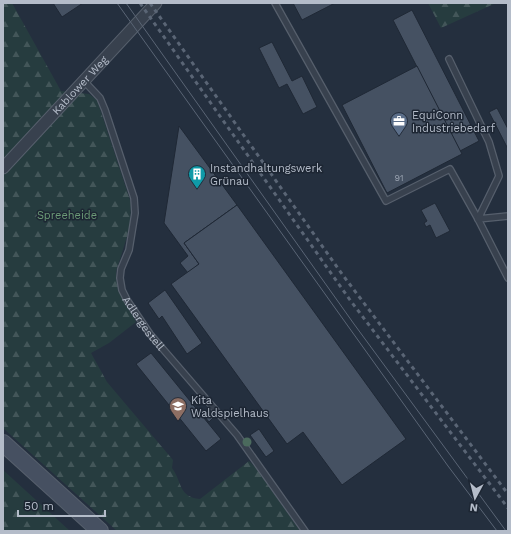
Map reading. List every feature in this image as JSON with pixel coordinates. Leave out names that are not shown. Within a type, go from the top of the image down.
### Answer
[{"type":"main road","points":[[3,443],[100,531]]},
{"type":"street","name":"Kablower Weg","points":[[3,168],[156,3]]},
{"type":"lane","points":[[275,3],[386,201],[450,169],[478,219],[508,278]]},
{"type":"lane","points":[[449,59],[489,142],[499,176],[478,219]]},
{"type":"lane","name":"Adlergestell","points":[[84,81],[100,98],[134,198],[135,213],[130,250],[121,269],[120,278],[122,290],[150,334],[237,435],[305,531]]},
{"type":"lane","points":[[478,219],[508,216]]},
{"type":"green space","name":"Spreeheide","points":[[3,3],[12,3],[61,91],[89,94],[97,100],[131,203],[130,227],[116,272],[119,292],[136,322],[109,343],[91,353],[107,382],[173,460],[172,468],[184,492],[193,498],[200,499],[249,461],[256,468],[300,531],[117,531],[3,428]]},
{"type":"green space","points":[[428,3],[496,3],[441,28]]},
{"type":"green space","points":[[3,470],[70,531],[3,531]]},
{"type":"building","points":[[53,3],[83,3],[62,17]]},
{"type":"building","points":[[293,3],[335,3],[302,20]]},
{"type":"building","points":[[412,10],[479,141],[460,151],[393,20]]},
{"type":"building","points":[[272,42],[292,81],[302,76],[317,107],[303,114],[287,84],[279,88],[259,48]]},
{"type":"building","points":[[417,66],[462,154],[387,193],[342,105]]},
{"type":"building","points":[[497,108],[508,129],[508,149],[489,112]]},
{"type":"building","name":"Instandhaltungswerk Grünau","points":[[179,126],[237,205],[184,243],[199,264],[188,273],[180,263],[188,256],[164,223]]},
{"type":"building","points":[[435,203],[450,231],[436,238],[430,225],[426,227],[424,223],[427,221],[421,210]]},
{"type":"building","points":[[237,205],[406,439],[342,485],[303,432],[287,444],[171,284],[199,264],[184,243]]},
{"type":"building","points":[[165,290],[202,343],[187,354],[162,316],[159,319],[148,303]]},
{"type":"building","points":[[151,353],[221,439],[206,451],[136,364]]},
{"type":"building","points":[[210,414],[213,418],[209,422],[205,417]]},
{"type":"building","points":[[259,429],[274,451],[266,457],[250,435]]},
{"type":"tram line","points":[[117,3],[448,466],[497,531]]},
{"type":"tram line","points":[[126,3],[354,324],[506,531]]},
{"type":"railway","points":[[140,3],[350,300],[508,508]]},
{"type":"railway","points":[[150,3],[342,274],[508,494]]},
{"type":"place","name":"EquiConn Industriebedarf","points":[[399,136]]},
{"type":"place","name":"Instandhaltungswerk Grünau","points":[[197,189]]},
{"type":"place","name":"Kita Waldspielhaus","points":[[178,421]]}]
